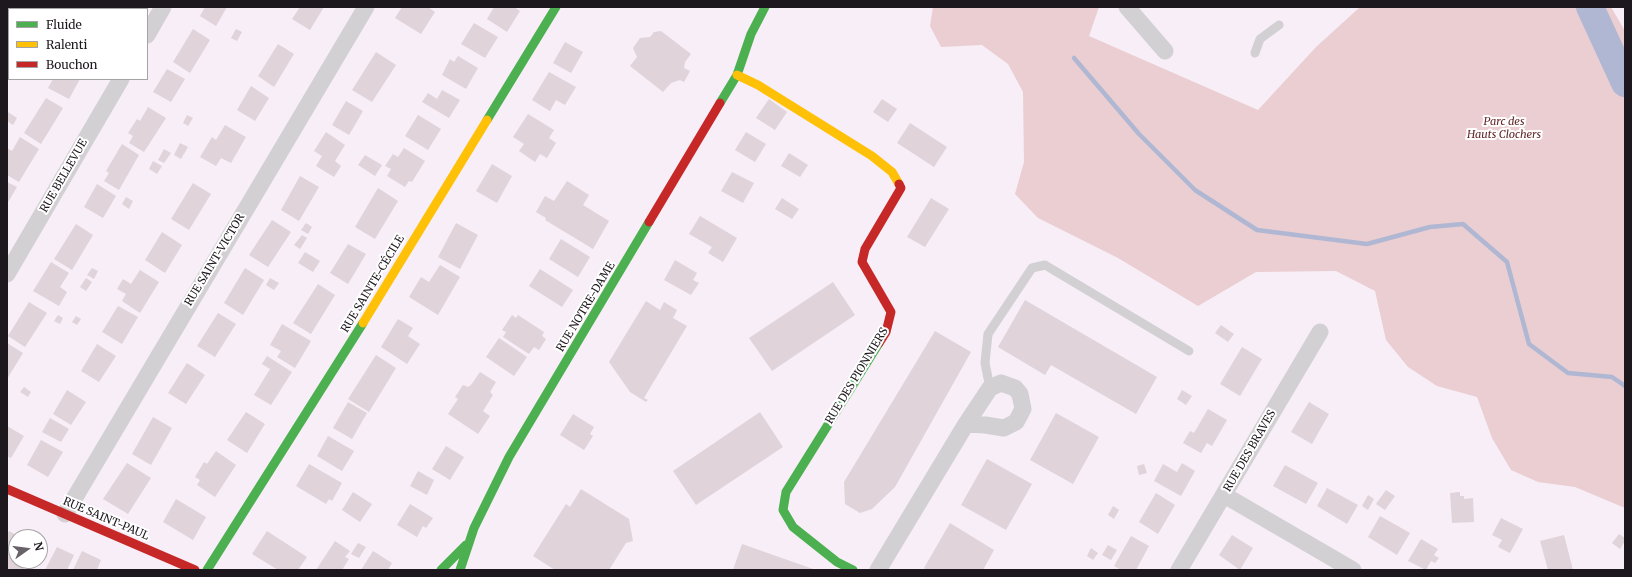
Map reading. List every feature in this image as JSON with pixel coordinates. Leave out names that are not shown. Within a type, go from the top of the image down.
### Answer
[{"type":"street","points":[[148,33],[163,7]]},
{"type":"street","name":"RUE SAINT-VICTOR","points":[[65,514],[366,7]]},
{"type":"street","name":"RUE SAINTE-CÉCILE","points":[[207,570],[351,343],[556,7]]},
{"type":"street","name":"RUE NOTRE-DAME","points":[[460,570],[477,520],[509,457],[737,75],[751,34],[765,7]]},
{"type":"street","points":[[1127,7],[1165,51]]},
{"type":"street","name":"RUE NOTRE-DAME","points":[[743,61],[756,48]]},
{"type":"street","name":"RUE DES PIONNIERS","points":[[737,75],[758,85],[872,156],[892,172],[901,188],[865,248],[862,262],[891,312],[886,332],[786,492],[783,510],[793,527],[838,562],[853,570]]},
{"type":"street","name":"RUE BELLEVUE","points":[[7,274],[120,80]]},
{"type":"street","name":"RUE DES BRAVES","points":[[1179,570],[1320,332]]},
{"type":"street","points":[[878,570],[966,424],[990,388],[1000,382],[1015,388],[1023,401],[1020,416],[1016,422],[1004,428],[966,424]]},
{"type":"street","name":"RUE SAINT-PAUL","points":[[7,489],[196,570]]},
{"type":"street","points":[[1224,495],[1353,570]]},
{"type":"street","points":[[441,570],[469,543]]},
{"type":"lane","points":[[1254,52],[1260,39],[1279,25]]},
{"type":"lane","points":[[990,388],[985,363],[988,334],[1032,268],[1045,265],[1189,351]]},
{"type":"green space","name":"Parc des Hauts Clochers","points":[[933,7],[1099,7],[1089,36],[1258,110],[1316,47],[1360,7],[1611,7],[1625,31],[1625,508],[1575,487],[1538,482],[1511,470],[1492,438],[1477,397],[1437,386],[1408,367],[1386,340],[1375,291],[1336,271],[1256,272],[1198,306],[1118,258],[1038,218],[1015,194],[1024,162],[1023,92],[1008,64],[982,45],[941,47],[930,26]]},
{"type":"building","points":[[7,7],[19,8],[8,8],[7,19]]},
{"type":"building","points":[[96,7],[123,7],[122,8]]},
{"type":"building","points":[[205,7],[227,7],[216,26],[200,16]]},
{"type":"building","points":[[300,7],[324,7],[310,30],[292,19]]},
{"type":"building","points":[[402,7],[428,7],[435,12],[421,34],[395,18]]},
{"type":"building","points":[[494,7],[514,7],[520,11],[507,32],[487,19]]},
{"type":"building","points":[[474,23],[498,37],[485,58],[461,44]]},
{"type":"building","points":[[193,29],[210,40],[190,73],[173,62]]},
{"type":"building","points":[[236,29],[242,32],[237,41],[231,38]]},
{"type":"building","points":[[661,31],[691,54],[685,62],[684,68],[690,71],[684,82],[680,80],[671,83],[663,92],[630,66],[637,57],[633,48],[640,38],[650,37],[654,32]]},
{"type":"building","points":[[565,42],[583,52],[571,73],[553,63]]},
{"type":"building","points":[[278,44],[294,54],[274,87],[258,76]]},
{"type":"building","points":[[376,52],[396,65],[372,102],[352,90]]},
{"type":"building","points":[[458,56],[478,68],[466,89],[442,75],[450,59],[454,62]]},
{"type":"building","points":[[167,69],[185,79],[171,102],[153,92]]},
{"type":"building","points":[[549,72],[576,87],[565,105],[556,100],[550,111],[532,100]]},
{"type":"building","points":[[52,80],[79,80],[69,99],[48,88]]},
{"type":"building","points":[[251,86],[269,98],[255,121],[237,110]]},
{"type":"building","points":[[442,90],[460,100],[449,118],[422,102],[428,93],[437,99]]},
{"type":"building","points":[[46,98],[63,108],[41,144],[24,133]]},
{"type":"building","points":[[769,99],[787,112],[775,130],[756,118]]},
{"type":"building","points":[[882,99],[897,109],[888,122],[873,112]]},
{"type":"building","points":[[346,101],[363,111],[349,135],[332,125]]},
{"type":"building","points":[[148,107],[166,118],[144,152],[129,143],[133,136],[128,133],[137,119],[140,121]]},
{"type":"building","points":[[8,112],[17,118],[13,125],[7,121]]},
{"type":"building","points":[[528,114],[554,130],[549,138],[556,143],[547,158],[540,154],[535,162],[519,151],[524,144],[513,137]]},
{"type":"building","points":[[187,115],[193,118],[188,126],[183,123]]},
{"type":"building","points":[[418,115],[441,129],[428,150],[405,136]]},
{"type":"building","points":[[910,123],[947,147],[934,167],[897,143]]},
{"type":"building","points":[[225,125],[246,137],[231,163],[221,158],[216,166],[200,157],[212,137],[216,140]]},
{"type":"building","points":[[326,132],[345,145],[335,161],[341,166],[334,177],[316,166],[322,156],[314,151]]},
{"type":"building","points":[[746,132],[766,144],[755,162],[735,150]]},
{"type":"building","points":[[20,137],[39,149],[19,182],[7,175],[7,148],[12,151]]},
{"type":"building","points":[[180,143],[188,147],[181,159],[174,155]]},
{"type":"building","points":[[122,144],[139,155],[119,190],[104,181],[109,173],[106,171]]},
{"type":"building","points":[[404,148],[425,161],[412,182],[409,181],[405,187],[387,176],[391,169],[385,166],[393,154],[398,157]]},
{"type":"building","points":[[164,149],[171,153],[164,163],[158,160]]},
{"type":"building","points":[[789,153],[808,165],[800,177],[781,166]]},
{"type":"building","points":[[365,155],[382,165],[375,176],[358,165]]},
{"type":"building","points":[[153,161],[162,166],[157,174],[149,169]]},
{"type":"building","points":[[492,164],[512,176],[497,203],[476,191]]},
{"type":"building","points":[[732,172],[754,183],[743,203],[721,191]]},
{"type":"building","points":[[300,176],[319,187],[299,221],[281,210]]},
{"type":"building","points":[[567,181],[589,195],[583,205],[609,221],[593,249],[545,220],[546,218],[536,212],[545,196],[554,201]]},
{"type":"building","points":[[7,182],[17,187],[7,204]]},
{"type":"building","points":[[193,183],[211,194],[189,230],[171,219]]},
{"type":"building","points":[[97,184],[116,196],[103,218],[84,207]]},
{"type":"building","points":[[378,188],[398,201],[375,239],[355,227]]},
{"type":"building","points":[[126,197],[133,201],[129,209],[122,204]]},
{"type":"building","points":[[782,198],[799,209],[792,219],[775,209]]},
{"type":"building","points":[[931,198],[949,209],[925,247],[907,237]]},
{"type":"building","points":[[700,216],[737,238],[723,262],[708,253],[712,247],[689,234]]},
{"type":"building","points":[[272,220],[291,232],[268,267],[249,255]]},
{"type":"building","points":[[306,223],[312,227],[308,234],[301,230]]},
{"type":"building","points":[[456,223],[478,235],[460,269],[438,257]]},
{"type":"building","points":[[76,224],[93,235],[72,270],[54,259]]},
{"type":"building","points":[[162,232],[182,245],[165,273],[145,260]]},
{"type":"building","points":[[302,235],[307,238],[300,249],[294,245]]},
{"type":"building","points":[[561,239],[590,257],[578,277],[549,259]]},
{"type":"building","points":[[348,244],[366,254],[348,284],[330,273]]},
{"type":"building","points":[[305,252],[320,261],[313,272],[298,263]]},
{"type":"building","points":[[675,260],[697,273],[693,280],[699,283],[691,295],[664,280]]},
{"type":"building","points":[[51,262],[69,273],[60,287],[67,292],[59,306],[33,291]]},
{"type":"building","points":[[440,265],[460,277],[438,315],[409,297],[421,277],[429,282]]},
{"type":"building","points":[[92,268],[98,271],[94,279],[87,275]]},
{"type":"building","points":[[245,268],[264,280],[243,315],[224,303]]},
{"type":"building","points":[[540,269],[573,290],[562,307],[529,286]]},
{"type":"building","points":[[140,270],[159,282],[140,313],[122,301],[126,294],[117,289],[123,279],[131,284]]},
{"type":"building","points":[[86,278],[92,282],[86,291],[80,287]]},
{"type":"building","points":[[270,278],[279,283],[274,290],[266,285]]},
{"type":"building","points":[[833,282],[855,315],[772,371],[749,338]]},
{"type":"building","points":[[318,284],[335,295],[311,334],[293,323]]},
{"type":"building","points":[[1025,300],[1157,377],[1136,414],[1051,365],[1045,375],[998,347]]},
{"type":"building","points":[[646,301],[660,310],[664,302],[677,310],[673,318],[687,326],[644,398],[648,400],[646,402],[630,392],[609,362]]},
{"type":"building","points":[[29,302],[47,313],[25,347],[8,336]]},
{"type":"building","points":[[118,306],[138,317],[122,344],[102,332]]},
{"type":"building","points":[[218,313],[236,324],[215,357],[197,346]]},
{"type":"building","points":[[58,315],[63,318],[60,324],[54,321]]},
{"type":"building","points":[[512,315],[516,318],[518,315],[544,332],[542,336],[546,339],[539,350],[534,347],[529,354],[503,337],[506,332],[502,330]]},
{"type":"building","points":[[76,316],[81,319],[77,325],[72,322]]},
{"type":"building","points":[[398,319],[413,328],[408,336],[420,344],[407,364],[381,347]]},
{"type":"building","points":[[282,324],[311,341],[295,368],[277,357],[281,351],[270,345]]},
{"type":"building","points":[[1221,325],[1234,334],[1228,342],[1215,333]]},
{"type":"building","points":[[935,331],[971,352],[895,487],[872,509],[860,513],[845,504],[844,482]]},
{"type":"building","points":[[499,338],[527,357],[514,376],[486,357]]},
{"type":"building","points":[[7,343],[23,353],[7,379]]},
{"type":"building","points":[[97,344],[116,356],[99,382],[81,371]]},
{"type":"building","points":[[1242,347],[1262,359],[1240,396],[1220,384]]},
{"type":"building","points":[[376,355],[396,368],[369,412],[348,399]]},
{"type":"building","points":[[267,356],[292,372],[271,405],[254,395],[270,369],[262,364]]},
{"type":"building","points":[[187,363],[205,375],[186,404],[168,393]]},
{"type":"building","points":[[480,372],[496,382],[490,392],[493,395],[483,411],[490,416],[478,434],[448,414],[458,399],[455,397],[463,385],[468,387],[471,385]]},
{"type":"building","points":[[24,387],[31,392],[28,397],[20,392]]},
{"type":"building","points":[[67,390],[86,402],[71,425],[53,414]]},
{"type":"building","points":[[1182,390],[1192,396],[1186,405],[1177,399]]},
{"type":"building","points":[[348,402],[367,413],[352,439],[333,428]]},
{"type":"building","points":[[1309,402],[1329,414],[1312,444],[1291,432]]},
{"type":"building","points":[[1208,409],[1227,420],[1212,446],[1207,443],[1201,453],[1183,443],[1190,431],[1194,433]]},
{"type":"building","points":[[246,412],[265,424],[247,453],[227,440]]},
{"type":"building","points":[[760,412],[783,447],[696,505],[673,471]]},
{"type":"building","points":[[1056,413],[1099,437],[1073,484],[1030,460]]},
{"type":"building","points":[[573,414],[594,427],[590,434],[593,436],[584,450],[560,435]]},
{"type":"building","points":[[153,417],[172,428],[151,465],[132,454]]},
{"type":"building","points":[[50,418],[69,429],[61,442],[42,432]]},
{"type":"building","points":[[7,426],[24,436],[11,458],[7,456]]},
{"type":"building","points":[[328,436],[354,451],[342,471],[317,456]]},
{"type":"building","points":[[41,440],[63,452],[48,477],[27,465]]},
{"type":"building","points":[[446,446],[464,457],[450,480],[432,469]]},
{"type":"building","points":[[216,451],[236,465],[215,497],[197,485],[200,480],[195,477],[204,462],[207,464]]},
{"type":"building","points":[[987,459],[1032,484],[1006,530],[961,505]]},
{"type":"building","points":[[127,463],[151,478],[128,514],[103,499]]},
{"type":"building","points":[[1182,463],[1195,471],[1181,496],[1154,481],[1163,464],[1177,472]]},
{"type":"building","points":[[309,464],[342,483],[332,501],[329,499],[326,504],[296,486]]},
{"type":"building","points":[[1144,464],[1147,473],[1139,475],[1137,466]]},
{"type":"building","points":[[1285,465],[1318,483],[1306,504],[1273,486]]},
{"type":"building","points":[[418,471],[434,480],[427,495],[410,486]]},
{"type":"building","points":[[1327,488],[1358,505],[1347,524],[1317,506]]},
{"type":"building","points":[[581,489],[629,519],[633,541],[626,543],[609,570],[555,570],[533,556],[566,504],[570,507]]},
{"type":"building","points":[[1386,490],[1395,496],[1385,510],[1376,504]]},
{"type":"building","points":[[353,492],[372,504],[360,522],[342,510]]},
{"type":"building","points":[[1460,492],[1460,496],[1464,496],[1464,499],[1473,498],[1474,522],[1452,523],[1450,493]]},
{"type":"building","points":[[1156,493],[1175,505],[1158,534],[1139,522]]},
{"type":"building","points":[[1368,495],[1374,499],[1368,510],[1362,506]]},
{"type":"building","points":[[176,499],[206,517],[193,540],[163,522]]},
{"type":"building","points":[[410,504],[433,518],[426,528],[423,526],[417,537],[397,525]]},
{"type":"building","points":[[1113,506],[1119,510],[1114,519],[1108,515]]},
{"type":"building","points":[[1380,516],[1410,533],[1397,555],[1368,537]]},
{"type":"building","points":[[1501,518],[1523,529],[1510,553],[1498,547],[1502,540],[1492,535]]},
{"type":"building","points":[[950,523],[994,550],[983,570],[927,570],[924,568]]},
{"type":"building","points":[[267,531],[307,557],[298,570],[278,570],[252,554]]},
{"type":"building","points":[[8,533],[8,569],[23,570],[7,570]]},
{"type":"building","points":[[1619,534],[1625,538],[1625,541],[1620,549],[1612,543]]},
{"type":"building","points":[[1232,535],[1253,548],[1240,570],[1219,555]]},
{"type":"building","points":[[1564,535],[1573,570],[1548,570],[1540,541]]},
{"type":"building","points":[[1131,536],[1149,546],[1136,570],[1121,570],[1114,566]]},
{"type":"building","points":[[1421,539],[1438,549],[1434,555],[1439,558],[1435,563],[1431,561],[1426,570],[1408,561]]},
{"type":"building","points":[[335,541],[350,551],[345,557],[349,559],[342,570],[316,570]]},
{"type":"building","points":[[358,543],[366,547],[359,558],[351,554]]},
{"type":"building","points":[[742,544],[816,570],[733,570]]},
{"type":"building","points":[[1108,545],[1117,550],[1111,560],[1102,555]]},
{"type":"building","points":[[57,547],[74,555],[67,570],[45,570],[48,569],[48,564]]},
{"type":"building","points":[[1091,548],[1098,553],[1093,560],[1087,556]]},
{"type":"building","points":[[82,551],[101,560],[97,570],[73,570]]},
{"type":"building","points":[[373,551],[392,563],[388,570],[361,570]]},
{"type":"waterway","points":[[1590,7],[1625,83]]},
{"type":"waterway","points":[[1074,58],[1139,134],[1195,190],[1257,230],[1367,244],[1430,227],[1463,224],[1507,262],[1529,344],[1568,373],[1612,377],[1625,386]]},
{"type":"traffic: fast","points":[[487,120],[556,7]]},
{"type":"traffic: fast","points":[[720,103],[737,75],[751,34],[765,7]]},
{"type":"traffic: fast","points":[[460,570],[474,528],[509,457],[649,222]]},
{"type":"traffic: fast","points":[[207,570],[363,323]]},
{"type":"traffic: fast","points":[[853,570],[837,562],[793,527],[783,510],[786,492],[879,343]]},
{"type":"traffic: fast","points":[[441,570],[466,545]]},
{"type":"traffic: slow","points":[[737,75],[758,85],[872,156],[892,172],[899,184]]},
{"type":"traffic: slow","points":[[363,323],[487,120]]},
{"type":"traffic: jam","points":[[649,222],[720,103]]},
{"type":"traffic: jam","points":[[879,343],[886,332],[891,312],[862,262],[865,249],[901,188],[899,184]]},
{"type":"traffic: jam","points":[[7,489],[195,570]]}]
